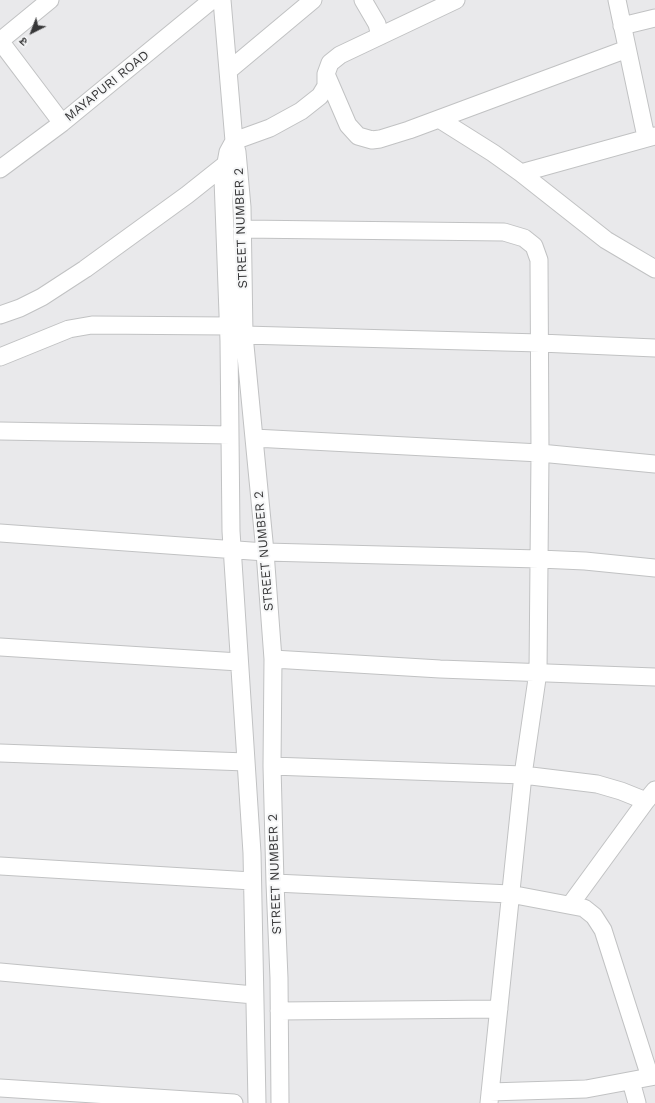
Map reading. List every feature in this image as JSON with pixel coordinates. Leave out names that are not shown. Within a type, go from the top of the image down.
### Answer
[{"type":"street","points":[[50,0],[0,41],[62,124]]},
{"type":"street","name":"MAYAPURI ROAD","points":[[0,169],[62,124],[212,0]]},
{"type":"street","name":"STREET NUMBER 2","points":[[222,0],[234,141],[237,152],[242,207],[244,334],[265,552],[273,659],[272,766],[275,883],[280,978],[280,1103]]},
{"type":"street","points":[[228,71],[313,0]]},
{"type":"street","points":[[363,0],[377,24],[380,36]]},
{"type":"street","points":[[257,1103],[252,853],[232,550],[228,326],[223,179],[228,152],[234,141],[270,128],[301,111],[320,96],[326,86],[326,74],[330,63],[340,55],[456,0]]},
{"type":"street","points":[[521,173],[651,137],[627,50],[617,0]]},
{"type":"street","points":[[622,26],[655,18]]},
{"type":"street","points":[[326,74],[348,125],[358,136],[364,139],[372,140],[380,139],[439,119],[627,50]]},
{"type":"street","points":[[439,119],[521,173],[606,240],[655,269]]},
{"type":"street","points":[[0,315],[20,308],[42,297],[86,269],[187,195],[226,164]]},
{"type":"street","points":[[242,229],[504,232],[524,238],[534,246],[539,260],[540,343],[538,672],[523,775],[510,894],[499,1009],[489,1097],[586,1089],[653,1076],[603,930],[594,916],[584,908],[510,894],[275,883]]},
{"type":"street","points":[[0,357],[69,329],[92,325],[228,326]]},
{"type":"street","points":[[244,334],[655,348]]},
{"type":"street","points":[[0,431],[230,435]]},
{"type":"street","points":[[254,438],[540,453],[655,464]]},
{"type":"street","points":[[0,533],[265,552],[539,559],[585,561],[655,568]]},
{"type":"street","points":[[0,646],[239,662]]},
{"type":"street","points":[[273,659],[440,669],[655,677]]},
{"type":"street","points":[[0,753],[246,762]]},
{"type":"street","points":[[272,766],[523,775],[597,784],[621,791],[650,796],[570,905]]},
{"type":"street","points":[[0,866],[252,881]]},
{"type":"street","points":[[0,972],[254,995]]},
{"type":"street","points":[[279,1011],[499,1009]]},
{"type":"street","points":[[631,1081],[637,1103]]},
{"type":"street","points":[[0,1088],[234,1103]]}]
